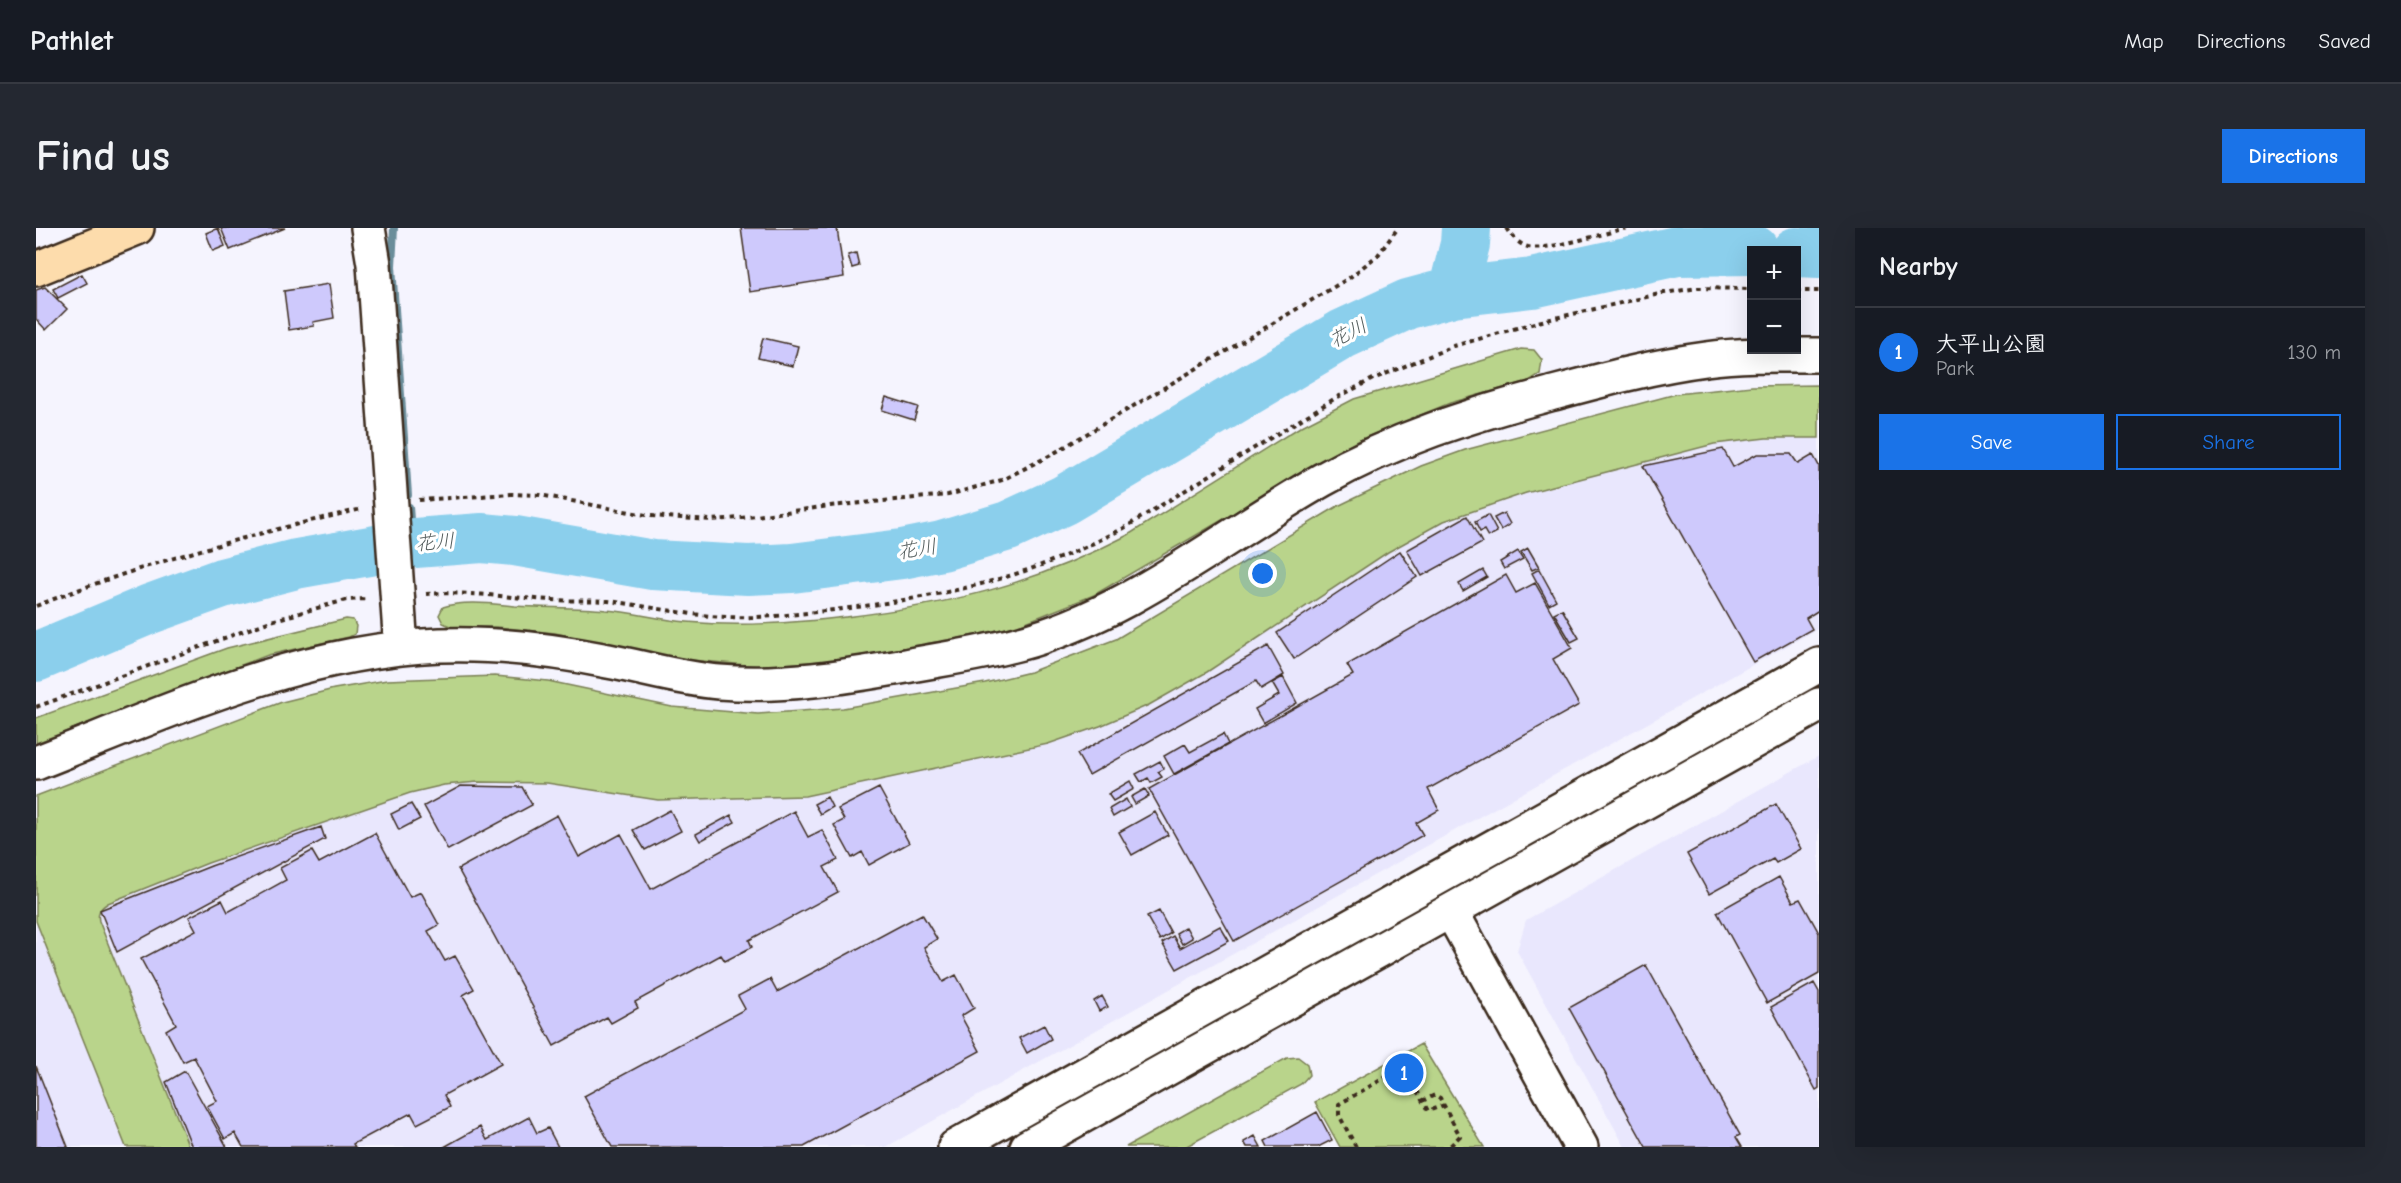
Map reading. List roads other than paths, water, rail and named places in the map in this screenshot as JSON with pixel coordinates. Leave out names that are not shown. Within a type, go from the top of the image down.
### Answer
[{"type":"main road","points":[[36,269],[137,228]]},
{"type":"street","points":[[368,228],[374,264],[401,648]]},
{"type":"street","points":[[36,763],[273,673],[328,659],[401,648],[496,646],[552,651],[677,677],[758,684],[839,678],[979,653],[1062,629],[1102,612],[1322,480],[1365,457],[1456,420],[1671,364],[1750,355],[1819,355]]},
{"type":"street","points":[[955,1147],[1819,665]]},
{"type":"street","points":[[1027,1147],[1819,705]]},
{"type":"street","points":[[1451,911],[1581,1147]]},
{"type":"waterway","points":[[394,228],[392,266],[408,495]]},
{"type":"waterway","points":[[1453,292],[1465,244],[1466,228]]},
{"type":"waterway","name":"花川","points":[[36,657],[150,609],[222,583],[296,564],[415,543],[482,538],[515,541],[653,565],[748,570],[792,568],[902,554],[942,546],[1008,526],[1064,500],[1343,334],[1408,304],[1453,292],[1532,283],[1677,251],[1747,250]]},
{"type":"waterway","name":"花川","points":[[1801,252],[1819,253]]},
{"type":"waterway","points":[[409,507],[412,544]]},
{"type":"place","name":"大平山公園","points":[[1404,1073]]}]
